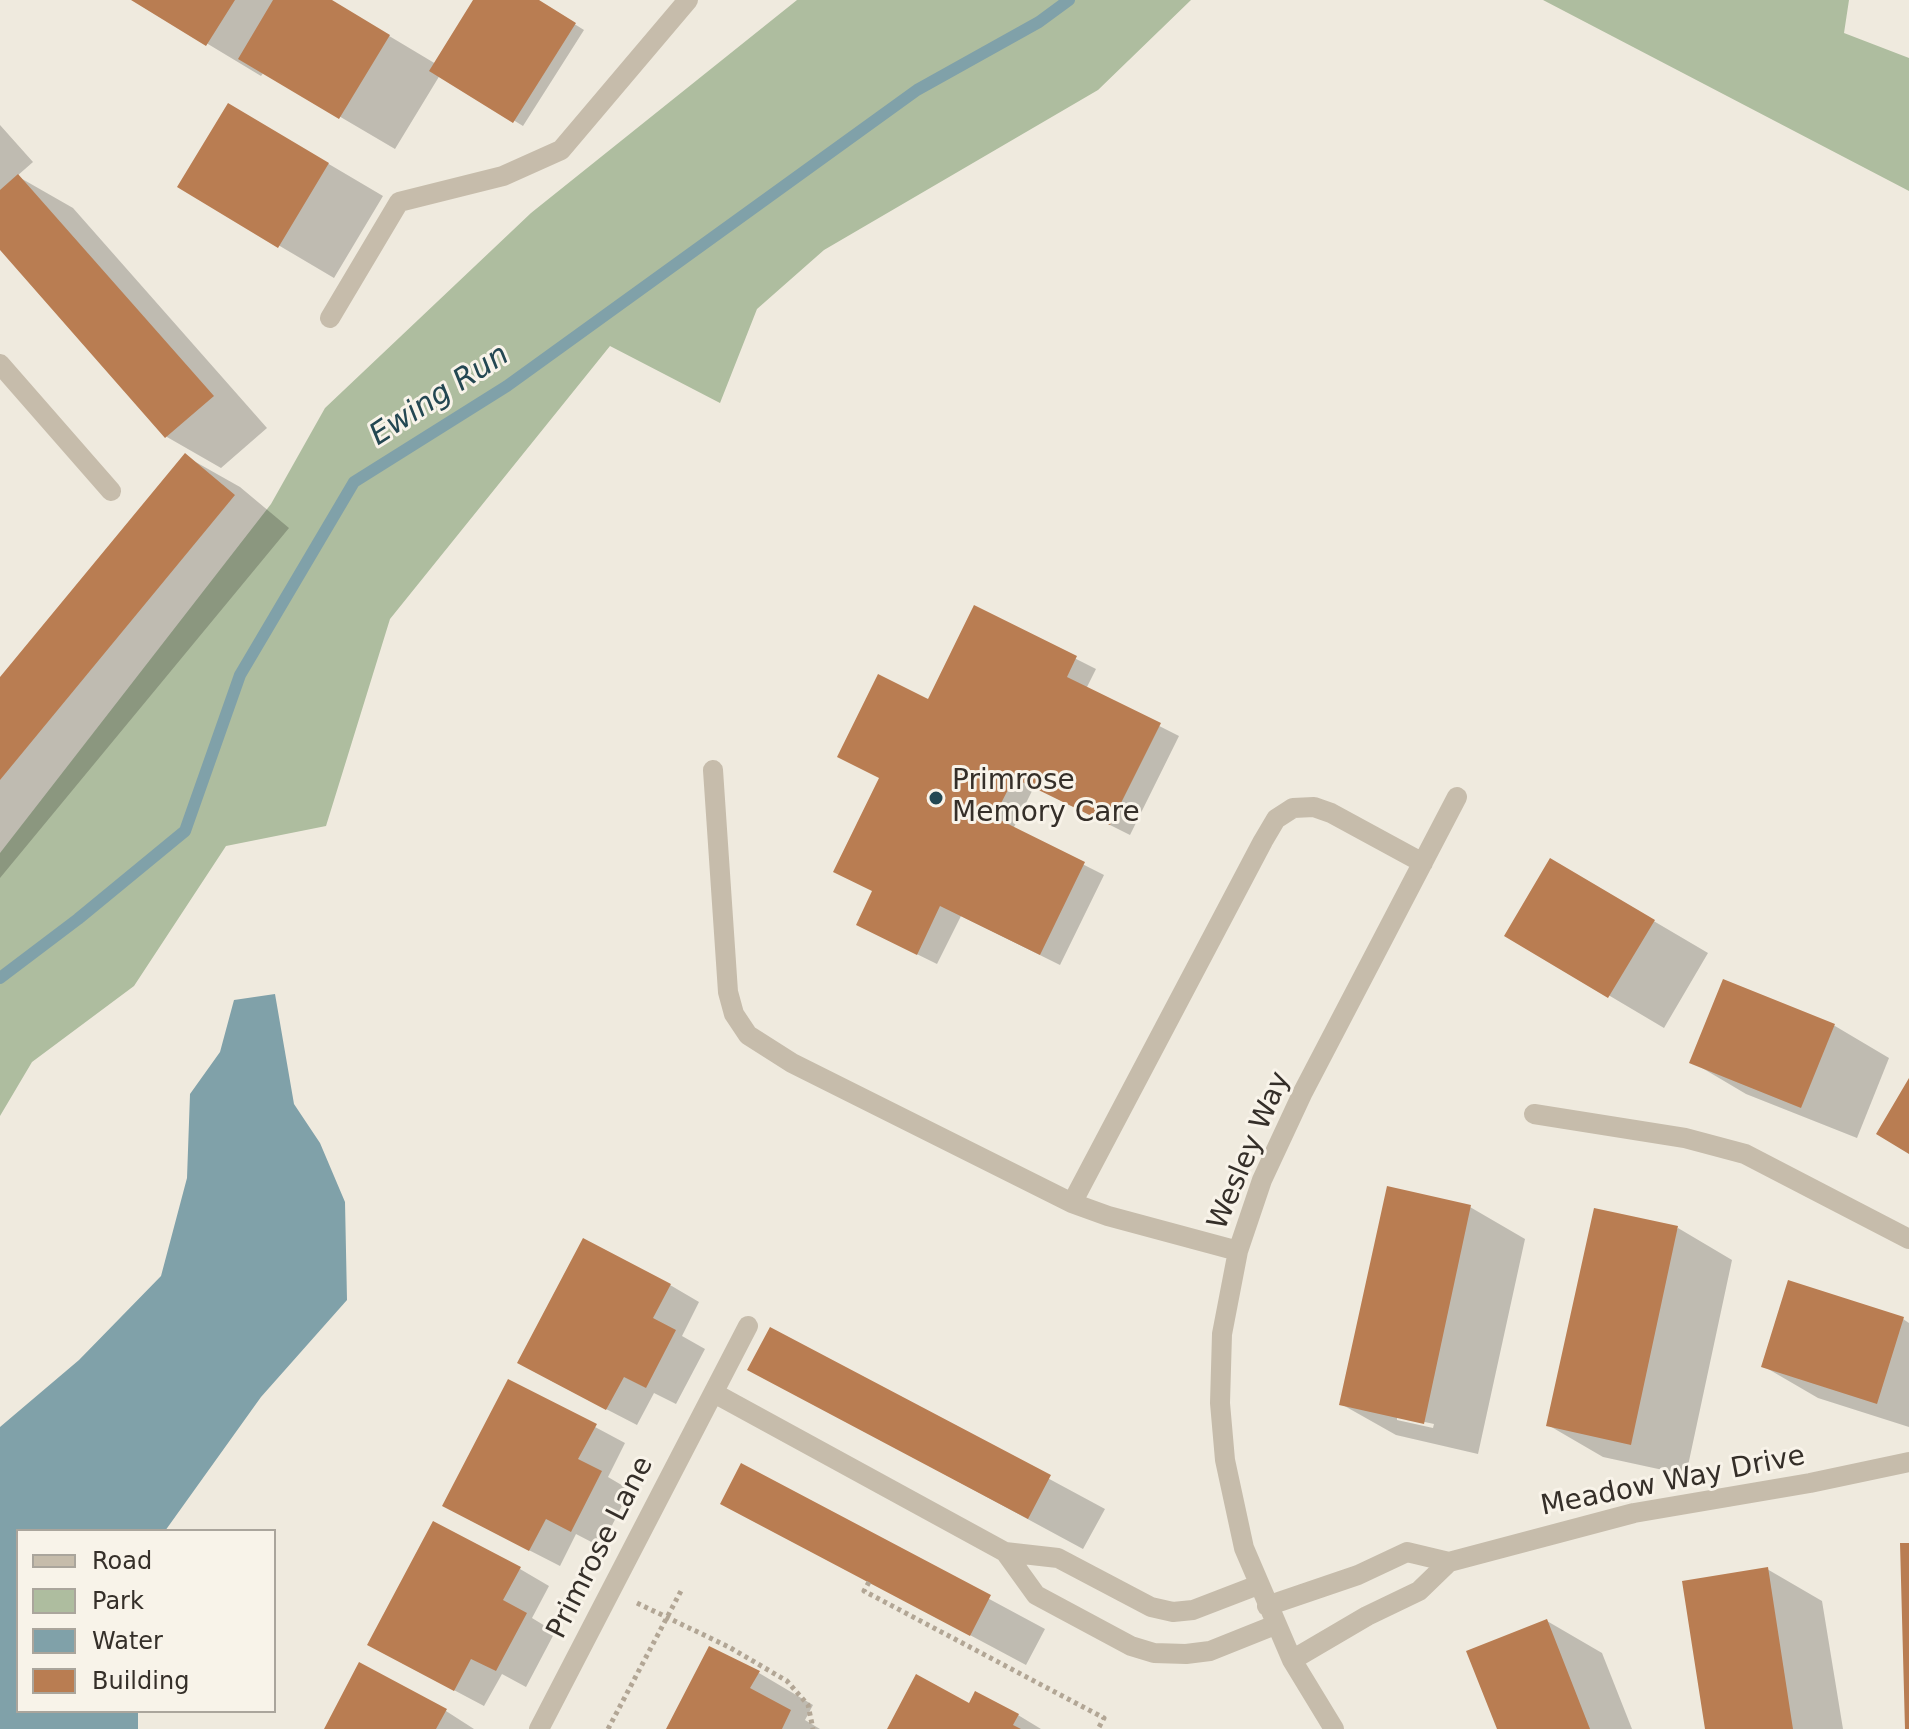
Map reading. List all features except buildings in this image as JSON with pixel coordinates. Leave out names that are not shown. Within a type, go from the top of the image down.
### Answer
[{"type":"street","points":[[330,318],[399,202],[503,176],[561,150],[680,2]]},
{"type":"street","points":[[0,364],[111,491]]},
{"type":"street","points":[[713,770],[728,992],[734,1014],[748,1035],[792,1063],[1072,1203],[1108,1216],[1238,1251]]},
{"type":"street","name":"Wesley Way","points":[[1334,1729],[1292,1660],[1244,1548],[1225,1460],[1220,1403],[1222,1334],[1238,1251],[1262,1180],[1303,1092],[1457,797]]},
{"type":"street","points":[[1072,1203],[1276,819],[1293,808],[1314,807],[1331,813],[1423,863]]},
{"type":"street","points":[[1534,1114],[1685,1138],[1745,1154],[1909,1239]]},
{"type":"street","name":"Primrose Lane","points":[[539,1729],[748,1326]]},
{"type":"street","points":[[714,1393],[1005,1552],[1058,1558],[1151,1607],[1173,1612],[1193,1610],[1258,1585]]},
{"type":"street","name":"Meadow Way Drive","points":[[1271,1616],[1407,1552],[1449,1562],[1634,1513],[1810,1483],[1909,1462]]},
{"type":"street","points":[[1005,1552],[1036,1595],[1131,1646],[1154,1653],[1210,1651],[1271,1616]]},
{"type":"street","name":"Meadow Way Drive","points":[[1292,1660],[1367,1616],[1419,1591],[1449,1562]]},
{"type":"path","points":[[869,1582],[864,1591],[1104,1718],[1098,1729]]},
{"type":"path","points":[[608,1729],[682,1589]]},
{"type":"path","points":[[611,1590],[729,1647],[787,1681],[808,1705],[813,1729]]},
{"type":"green space","points":[[797,0],[1191,0],[1098,90],[824,250],[757,309],[720,403],[610,346],[390,619],[326,826],[226,846],[134,986],[32,1062],[0,1116],[0,853],[271,504],[325,408],[531,213]]},
{"type":"green space","points":[[1543,0],[1849,0],[1844,33],[1909,58],[1909,191]]},
{"type":"water","points":[[275,994],[294,1104],[320,1143],[345,1202],[347,1300],[261,1397],[166,1529],[16,1529],[16,1713],[138,1713],[138,1729],[0,1729],[0,1427],[79,1360],[161,1276],[187,1178],[190,1094],[220,1052],[234,1000]]},
{"type":"waterway","name":"Ewing Run","points":[[0,978],[185,831],[240,675],[354,482],[507,386],[917,90],[1039,22],[1069,0]]},
{"type":"place","name":"Primrose Memory Care","points":[[936,798]]}]
